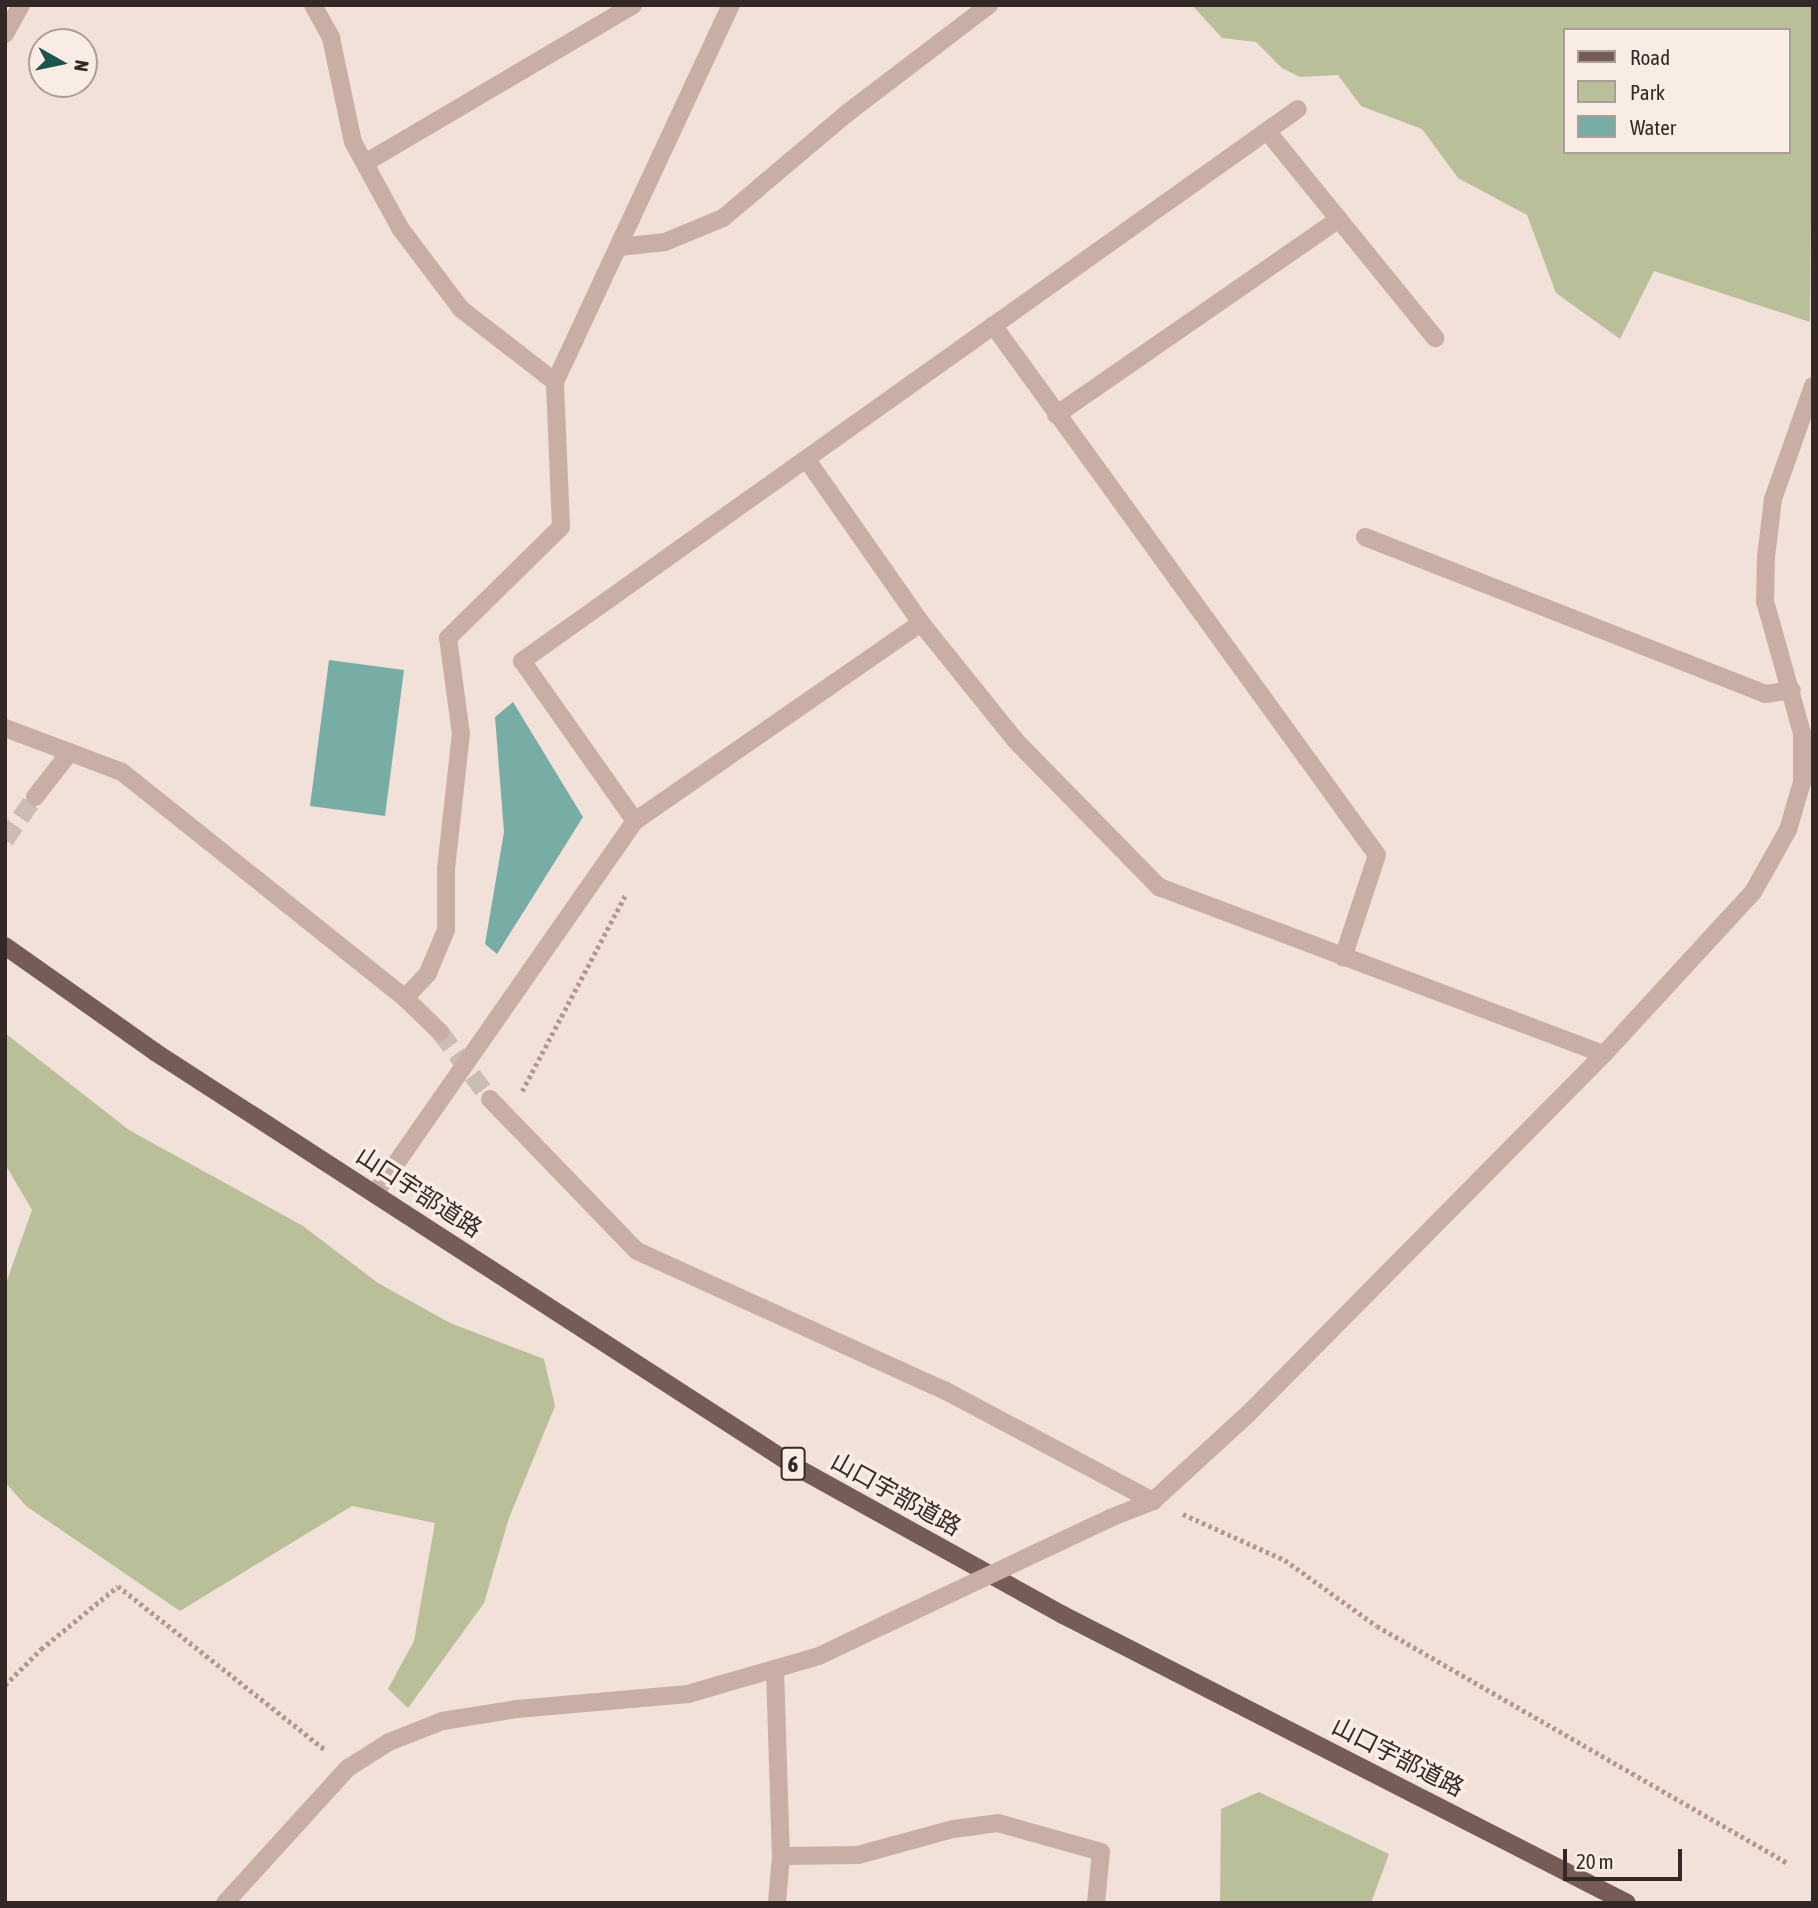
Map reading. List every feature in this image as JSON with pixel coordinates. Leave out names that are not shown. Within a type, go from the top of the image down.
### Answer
[{"type":"main road","name":"山口宇部道路","points":[[5,946],[155,1052],[376,1192],[796,1467],[1063,1615],[1627,1903]]},
{"type":"street","points":[[5,34],[21,5]]},
{"type":"street","points":[[313,5],[331,38],[353,142],[400,228],[461,309],[555,382]]},
{"type":"street","points":[[365,163],[633,5]]},
{"type":"street","points":[[405,998],[428,973],[446,930],[446,869],[461,734],[448,638],[561,527],[555,382],[731,5]]},
{"type":"street","points":[[620,247],[665,242],[723,218],[846,114],[989,5]]},
{"type":"street","points":[[635,821],[522,660],[1298,109]]},
{"type":"street","points":[[1267,131],[1435,338]]},
{"type":"street","points":[[1056,415],[1339,219]]},
{"type":"street","points":[[993,326],[1377,855],[1343,958]]},
{"type":"street","points":[[225,1903],[348,1768],[389,1742],[442,1721],[517,1709],[688,1694],[819,1656],[1110,1518],[1153,1501],[1248,1414],[1723,931],[1753,892],[1788,830],[1802,782],[1802,733],[1765,601],[1766,557],[1773,499],[1790,440],[1813,386]]},
{"type":"street","points":[[807,460],[921,623],[1015,740],[1159,887],[1604,1054]]},
{"type":"street","points":[[1365,537],[1765,694],[1792,690]]},
{"type":"street","points":[[376,1192],[635,821],[921,623]]},
{"type":"street","points":[[5,728],[122,772],[405,998],[440,1032]]},
{"type":"street","points":[[35,797],[70,752]]},
{"type":"street","points":[[491,1099],[637,1251],[944,1390],[1153,1501]]},
{"type":"street","points":[[775,1669],[780,1856],[777,1903]]},
{"type":"street","points":[[780,1856],[858,1855],[953,1829],[998,1823],[1101,1852],[1096,1903]]},
{"type":"path","points":[[508,1118],[626,894]]},
{"type":"path","points":[[1153,1501],[1285,1560],[1377,1626],[1788,1863]]},
{"type":"path","points":[[5,1685],[41,1649],[118,1586],[348,1768]]},
{"type":"green space","points":[[1192,5],[1813,5],[1810,322],[1654,271],[1620,339],[1556,293],[1527,215],[1458,178],[1422,129],[1361,106],[1338,75],[1300,77],[1282,68],[1256,42],[1222,38]]},
{"type":"green space","points":[[5,1033],[129,1130],[303,1226],[378,1283],[450,1323],[544,1359],[555,1406],[509,1518],[484,1603],[408,1708],[388,1689],[414,1641],[435,1523],[352,1506],[180,1611],[26,1506],[5,1482],[5,1286],[32,1210],[5,1164]]},
{"type":"green space","points":[[1259,1792],[1389,1854],[1371,1903],[1220,1903],[1221,1809]]},
{"type":"water","points":[[329,660],[404,670],[385,816],[310,806]]},
{"type":"water","points":[[513,702],[583,817],[497,954],[485,944],[504,832],[495,717]]},
{"type":"tunnel","points":[[5,840],[35,797]]},
{"type":"tunnel","points":[[440,1032],[490,1099]]}]
